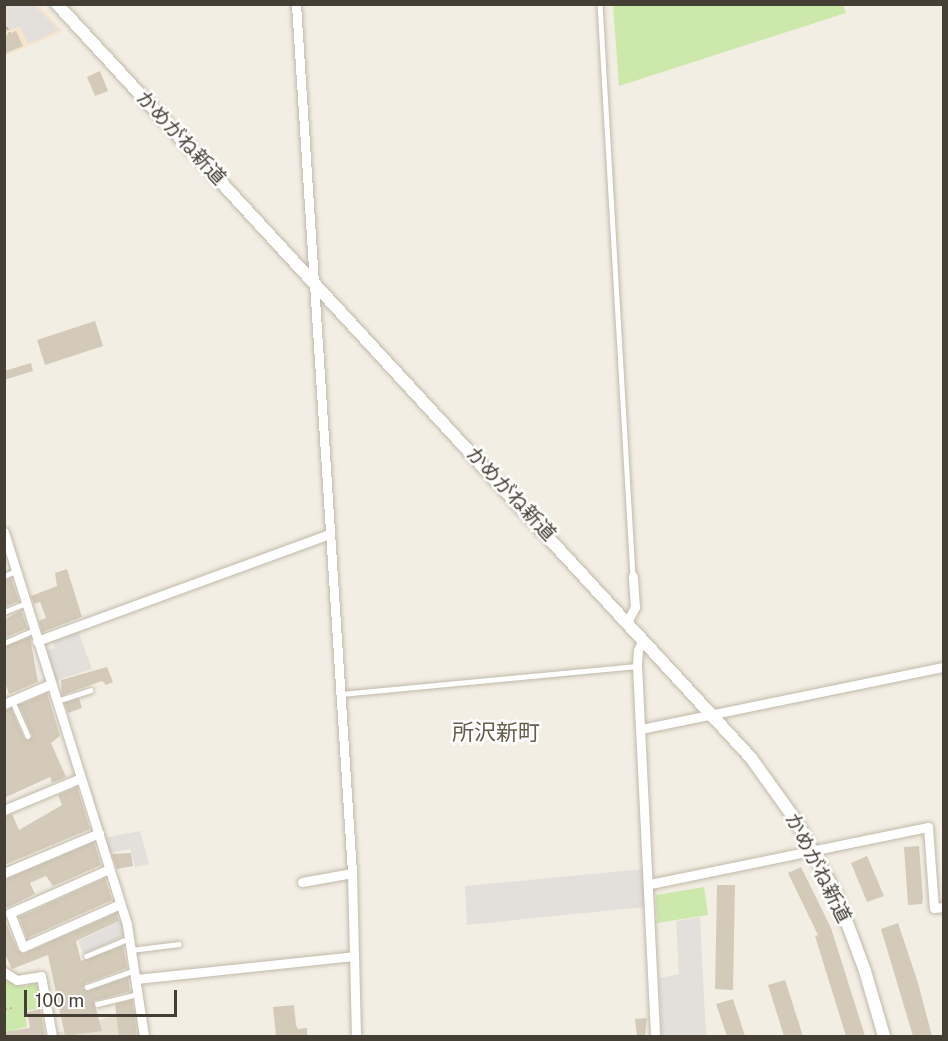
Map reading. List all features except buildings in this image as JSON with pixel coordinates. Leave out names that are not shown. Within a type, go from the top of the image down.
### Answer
[{"type":"street","name":"かめがね新道","points":[[57,4],[714,715],[765,776],[813,850],[858,951],[884,1036]]},
{"type":"street","points":[[296,4],[352,873],[356,1036]]},
{"type":"street","points":[[4,532],[130,938],[144,1036]]},
{"type":"street","points":[[37,641],[330,534]]},
{"type":"street","points":[[627,622],[635,607],[633,576]]},
{"type":"street","points":[[643,639],[638,650],[637,666],[650,884],[655,1036]]},
{"type":"street","points":[[641,729],[944,667]]},
{"type":"street","points":[[8,702],[51,684]]},
{"type":"street","points":[[4,810],[81,778]]},
{"type":"street","points":[[650,884],[928,827],[934,908],[944,907]]},
{"type":"street","points":[[4,873],[99,833]]},
{"type":"street","points":[[109,868],[10,913],[23,947],[120,904]]},
{"type":"street","points":[[302,882],[352,873]]},
{"type":"street","points":[[135,975],[354,956]]},
{"type":"street","points":[[4,972],[17,980],[41,976],[52,1036]]},
{"type":"lane","points":[[600,4],[633,576]]},
{"type":"lane","points":[[4,576],[16,571]]},
{"type":"lane","points":[[4,612],[26,603]]},
{"type":"lane","points":[[4,643],[34,630]]},
{"type":"lane","points":[[341,694],[637,666]]},
{"type":"lane","points":[[57,701],[90,690]]},
{"type":"lane","points":[[8,702],[28,736]]},
{"type":"lane","points":[[86,956],[130,938]]},
{"type":"lane","points":[[131,950],[178,944]]},
{"type":"lane","points":[[87,987],[135,975]]},
{"type":"lane","points":[[97,1004],[138,994]]},
{"type":"path","points":[[4,22],[9,34]]},
{"type":"path","points":[[4,1010],[12,1008]]},
{"type":"shaded area","points":[[4,5],[34,5],[59,30],[28,44],[20,26],[5,32]]},
{"type":"shaded area","points":[[5,5],[39,5],[63,31],[5,56]]},
{"type":"shaded area","points":[[78,631],[92,669],[55,681],[44,651],[54,648],[52,640]]},
{"type":"shaded area","points":[[140,831],[149,864],[135,867],[130,849],[108,853],[103,838]]},
{"type":"shaded area","points":[[643,869],[645,907],[467,925],[465,886]]},
{"type":"shaded area","points":[[700,917],[706,1036],[662,1036],[659,978],[679,974],[676,921]]},
{"type":"shaded area","points":[[122,920],[124,936],[84,954],[78,941]]},
{"type":"shaded area","points":[[136,1009],[140,1036],[47,1036]]},
{"type":"green space","points":[[613,5],[843,5],[846,13],[619,86]]},
{"type":"green space","points":[[704,887],[708,915],[657,923],[656,895]]},
{"type":"green space","points":[[5,981],[25,987],[33,982],[39,987],[42,1008],[25,1011],[27,1027],[14,1030],[15,1036],[5,1036]]},
{"type":"district","name":"所沢新町","points":[[496,733]]}]
